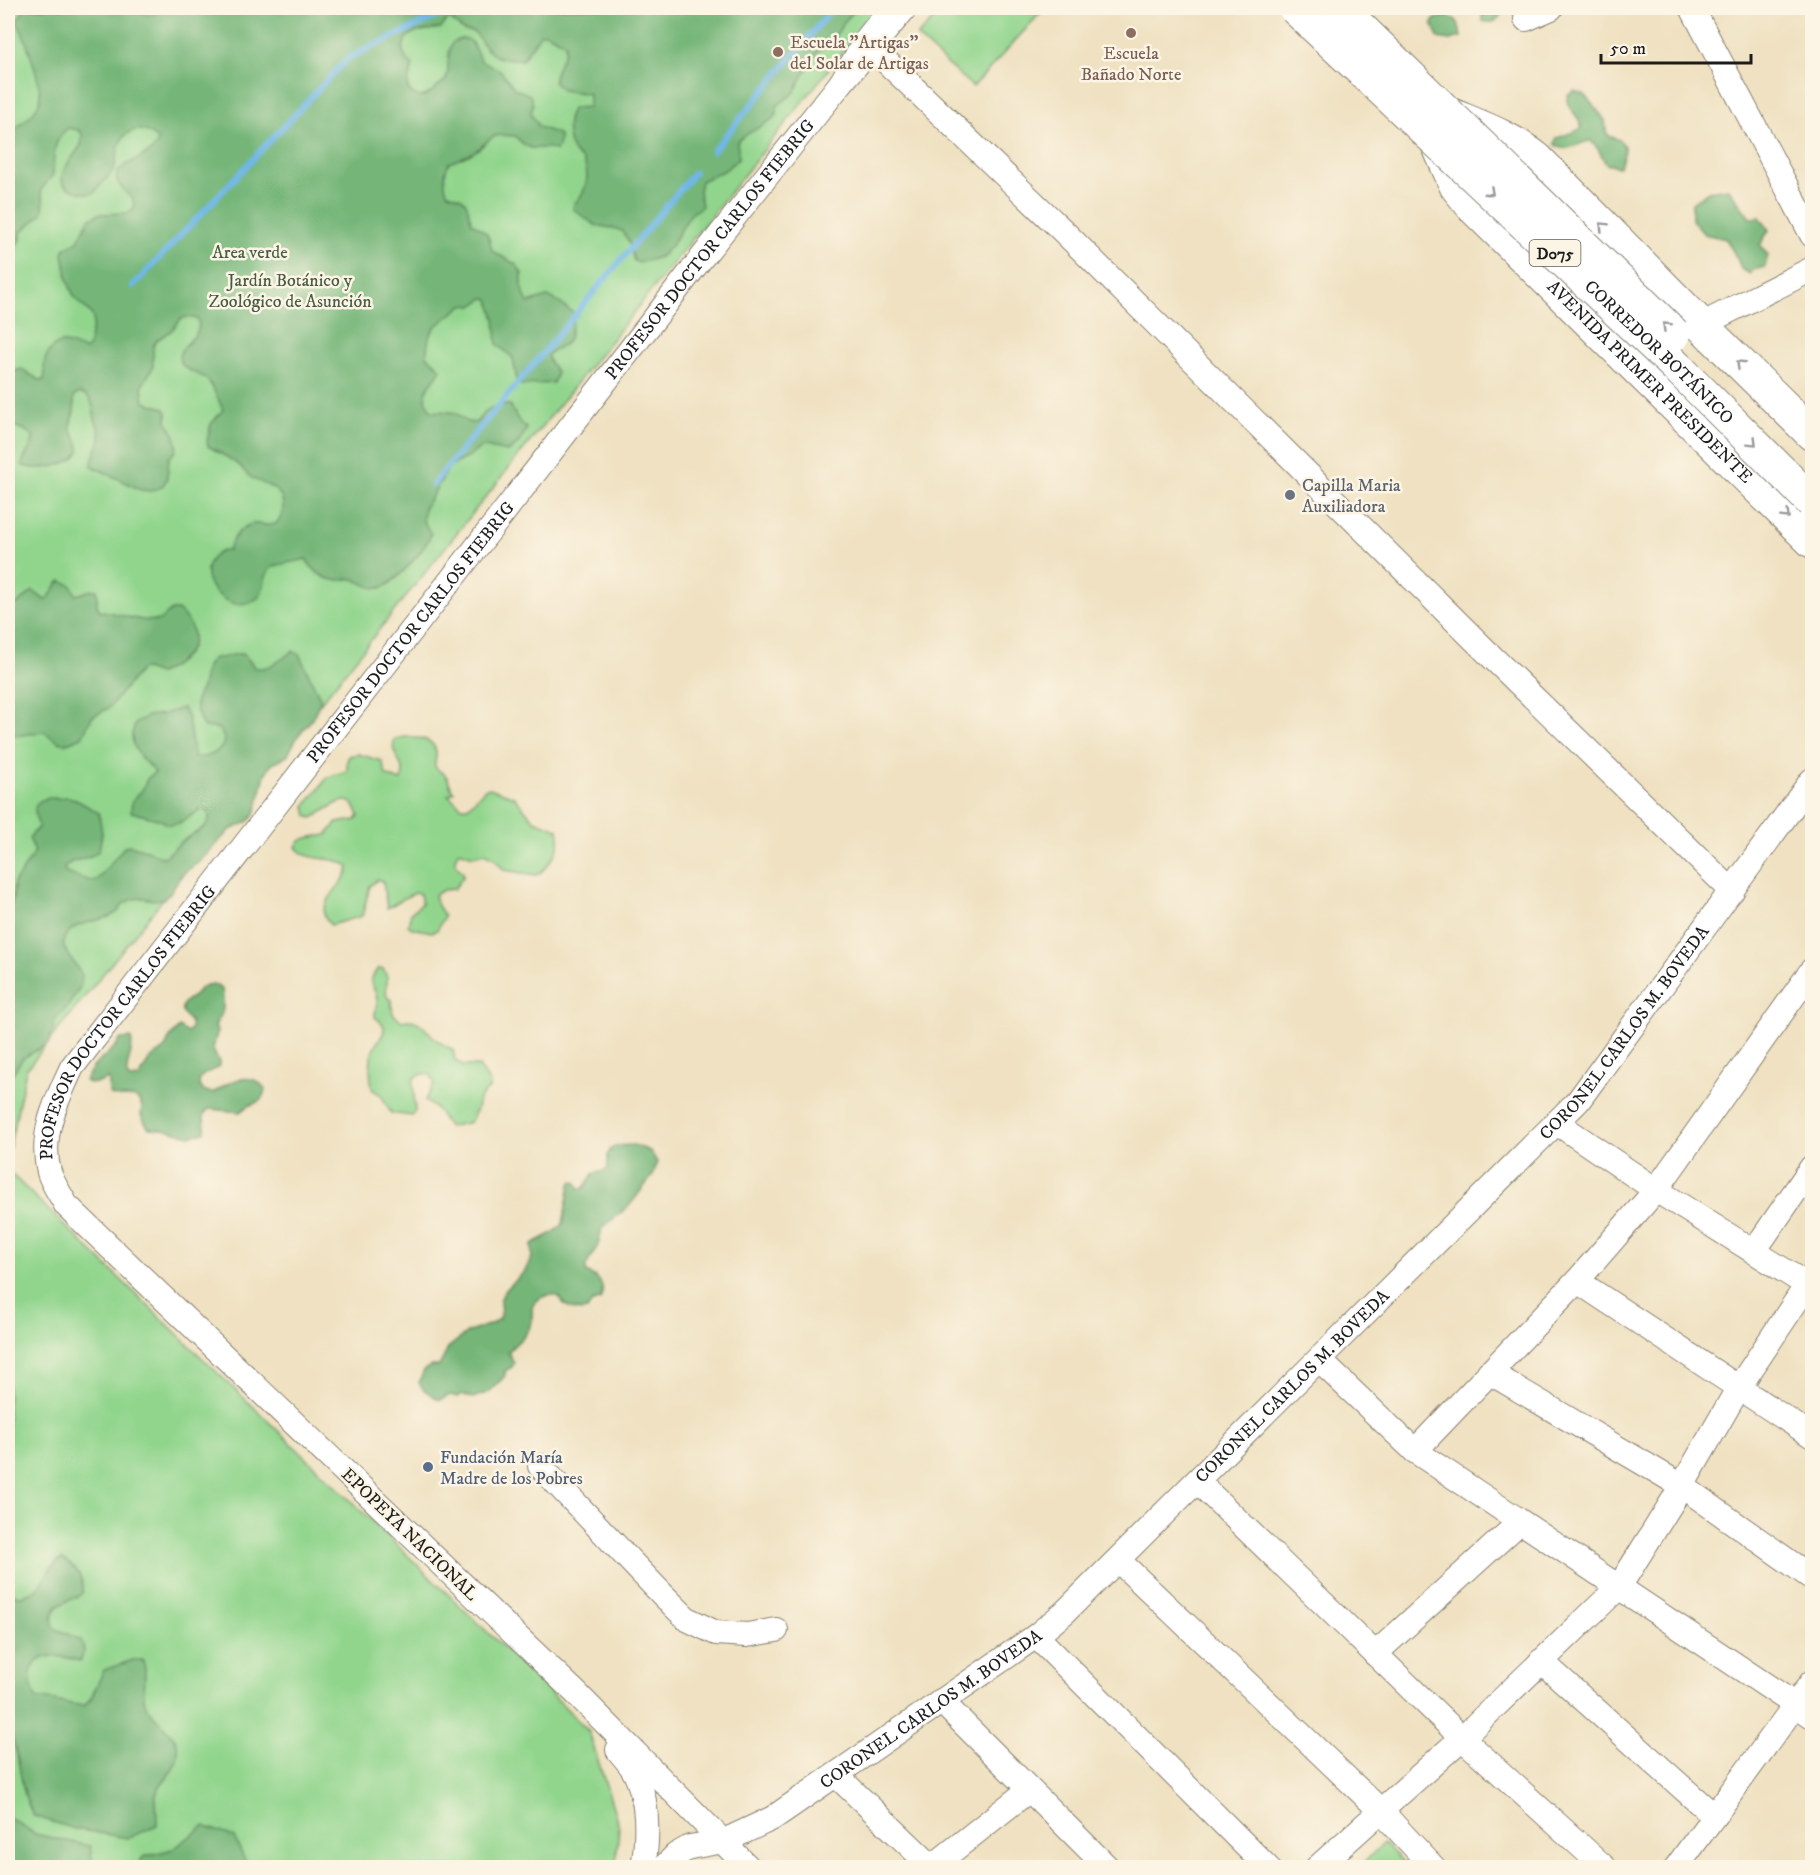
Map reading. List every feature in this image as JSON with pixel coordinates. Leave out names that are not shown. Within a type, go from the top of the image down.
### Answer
[{"type":"highway","name":"CORREDOR BOTÁNICO","points":[[1295,8],[1681,371],[1812,502]]},
{"type":"highway","name":"AVENIDA PRIMER PRESIDENTE","points":[[1317,8],[1413,100],[1429,124],[1456,186],[1474,208],[1812,541]]},
{"type":"highway","name":"CORREDOR BOTÁNICO","points":[[1341,8],[1812,469]]},
{"type":"highway","name":"AVENIDA PRIMER PRESIDENTE","points":[[1413,100],[1492,131],[1521,146],[1537,159],[1812,434]]},
{"type":"street","name":"PROFESOR DOCTOR CARLOS FIEBRIG","points":[[841,83],[866,40],[891,8]]},
{"type":"street","name":"PROFESOR DOCTOR CARLOS FIEBRIG","points":[[66,1205],[49,1173],[45,1139],[55,1104],[72,1067],[700,260],[841,83],[905,8]]},
{"type":"street","points":[[1526,19],[1551,8]]},
{"type":"street","points":[[1692,8],[1812,235]]},
{"type":"street","points":[[872,48],[1062,230],[1494,659],[1732,891]]},
{"type":"street","points":[[1701,325],[1812,269]]},
{"type":"street","name":"CORONEL CARLOS M. BOVEDA","points":[[663,1868],[676,1855],[690,1847],[723,1841],[773,1818],[1036,1636],[1065,1612],[1578,1101],[1812,780]]},
{"type":"street","points":[[1415,1451],[1577,1281],[1656,1190],[1812,970]]},
{"type":"street","points":[[1317,1868],[1462,1738],[1619,1587],[1682,1486],[1739,1387],[1810,1286],[1656,1190],[1557,1123]]},
{"type":"street","points":[[1754,1251],[1812,1167]]},
{"type":"street","name":"EPOPEYA NACIONAL","points":[[66,1205],[576,1693],[749,1868]]},
{"type":"street","points":[[1577,1281],[1812,1436]]},
{"type":"street","points":[[1319,1360],[1415,1451],[1804,1710]]},
{"type":"street","points":[[1489,1372],[1682,1486],[1812,1578]]},
{"type":"street","points":[[540,1466],[658,1592],[687,1618],[716,1633],[747,1635],[776,1630]]},
{"type":"street","points":[[1197,1481],[1462,1738],[1605,1868]]},
{"type":"street","points":[[1375,1654],[1520,1522]]},
{"type":"street","points":[[1118,1560],[1381,1810],[1434,1868]]},
{"type":"street","points":[[1036,1636],[1268,1868]]},
{"type":"street","points":[[1541,1661],[1714,1816]]},
{"type":"street","points":[[1677,1868],[1714,1816],[1804,1710],[1812,1682]]},
{"type":"street","points":[[576,1693],[633,1770],[644,1802],[646,1845],[643,1868]]},
{"type":"street","points":[[941,1701],[1108,1868]]},
{"type":"street","points":[[836,1775],[932,1867],[1029,1790]]},
{"type":"green space","name":"Jardín Botánico y Zoológico de Asunción","points":[[8,8],[878,8],[26,1070],[8,1155]]},
{"type":"green space","name":"Area verde","points":[[25,8],[138,8],[147,15],[157,13],[163,8],[857,8],[844,22],[833,40],[817,52],[794,93],[777,106],[777,115],[737,142],[739,158],[725,170],[701,181],[699,191],[702,206],[690,215],[671,246],[660,257],[639,263],[634,261],[628,240],[622,231],[595,225],[573,209],[574,204],[582,195],[587,172],[583,160],[573,151],[570,144],[568,121],[573,108],[589,107],[589,94],[562,90],[554,82],[565,43],[546,33],[541,33],[522,60],[500,58],[490,53],[474,32],[463,30],[450,19],[441,28],[415,32],[406,38],[404,53],[413,65],[408,88],[416,96],[429,94],[446,80],[452,43],[458,39],[468,39],[474,45],[480,60],[500,70],[515,89],[530,95],[533,104],[531,114],[539,127],[558,134],[560,139],[556,151],[551,148],[528,147],[515,136],[493,137],[479,149],[449,163],[445,182],[448,193],[464,200],[472,223],[487,234],[492,251],[517,265],[522,274],[522,289],[528,303],[547,297],[552,298],[575,314],[569,337],[566,343],[548,355],[557,373],[553,383],[522,385],[517,383],[513,358],[497,344],[495,319],[489,299],[484,298],[473,306],[463,305],[435,327],[429,337],[426,355],[441,369],[426,392],[430,410],[452,412],[467,422],[473,423],[477,422],[490,408],[510,405],[517,418],[527,429],[521,439],[514,448],[507,452],[480,448],[450,466],[424,509],[423,520],[431,534],[428,540],[408,566],[385,586],[375,588],[353,579],[328,579],[316,571],[306,559],[273,567],[267,574],[260,595],[256,599],[235,604],[225,600],[213,589],[208,580],[208,564],[218,553],[228,550],[234,538],[244,528],[252,524],[277,523],[282,513],[282,500],[276,490],[249,476],[236,463],[208,446],[211,424],[223,410],[208,381],[185,368],[179,357],[197,332],[199,326],[197,319],[187,317],[181,319],[171,331],[157,340],[153,346],[153,367],[142,386],[144,402],[164,408],[167,412],[167,422],[177,445],[176,451],[169,458],[167,478],[162,487],[151,491],[141,490],[92,466],[100,433],[90,399],[79,393],[74,396],[71,429],[78,442],[79,451],[62,464],[44,468],[22,465],[32,444],[33,436],[25,430],[8,424],[9,376],[12,372],[22,369],[39,380],[44,380],[45,360],[53,347],[65,343],[85,350],[89,346],[93,318],[71,290],[67,278],[64,249],[78,241],[89,219],[98,214],[129,213],[134,210],[133,199],[120,187],[117,177],[119,170],[154,148],[158,140],[141,130],[134,130],[125,135],[120,144],[113,171],[95,191],[88,194],[70,188],[64,184],[62,179],[66,166],[81,145],[82,134],[79,130],[68,128],[56,143],[53,175],[41,192],[44,202],[42,214],[21,232],[21,240],[8,256],[8,133],[33,112],[39,103],[40,96],[33,62],[17,21]]},
{"type":"green space","points":[[943,8],[1045,8],[973,87],[917,37]]},
{"type":"green space","points":[[1478,8],[1507,8],[1498,19],[1488,22],[1482,21],[1482,11]]},
{"type":"green space","points":[[1446,16],[1457,21],[1461,37],[1450,40],[1438,38],[1432,23],[1435,19]]},
{"type":"green space","points":[[1574,91],[1584,94],[1605,120],[1606,132],[1609,136],[1620,140],[1624,146],[1624,154],[1619,167],[1606,164],[1591,141],[1568,148],[1555,144],[1557,138],[1581,129],[1579,119],[1568,105],[1567,100],[1568,95]]},
{"type":"green space","points":[[1728,188],[1750,218],[1760,217],[1769,230],[1760,245],[1768,255],[1765,267],[1753,270],[1750,274],[1741,269],[1726,239],[1704,234],[1692,220],[1692,203],[1708,191]]},
{"type":"green space","points":[[61,581],[71,585],[76,595],[97,590],[97,606],[100,611],[152,621],[160,620],[172,610],[178,610],[192,629],[191,647],[179,662],[159,674],[145,669],[140,670],[110,707],[92,717],[82,737],[61,743],[44,732],[8,735],[8,600],[12,604],[17,604],[33,591],[45,600]]},
{"type":"green space","points":[[292,651],[299,654],[321,700],[312,719],[297,737],[288,755],[271,765],[265,774],[255,814],[248,822],[230,830],[199,862],[182,874],[170,893],[163,899],[133,899],[123,904],[118,912],[109,917],[79,925],[71,930],[64,938],[64,948],[82,975],[81,985],[69,1005],[55,1020],[49,1043],[23,1058],[8,1080],[8,910],[13,899],[14,883],[35,852],[29,838],[39,826],[35,812],[37,803],[45,799],[69,797],[99,813],[102,834],[99,850],[91,856],[68,864],[64,868],[66,873],[91,881],[97,880],[124,847],[129,845],[161,857],[166,856],[182,841],[205,827],[210,813],[202,809],[179,823],[169,825],[161,820],[131,812],[132,801],[143,789],[147,779],[155,772],[141,758],[133,744],[132,734],[135,724],[147,716],[183,708],[188,718],[194,757],[210,755],[223,745],[224,739],[220,729],[204,727],[196,708],[196,699],[210,662],[214,658],[241,654],[255,668],[260,668],[275,663]]},
{"type":"green space","points":[[405,737],[424,739],[432,743],[436,752],[435,766],[446,776],[454,792],[448,795],[462,807],[468,807],[485,789],[490,788],[514,797],[534,820],[558,829],[558,848],[547,866],[536,875],[504,870],[494,858],[484,853],[473,856],[459,851],[455,863],[463,872],[463,877],[454,889],[443,890],[435,895],[444,917],[437,930],[432,932],[408,925],[411,913],[422,903],[420,894],[414,893],[387,908],[383,882],[378,879],[370,886],[362,916],[331,925],[325,918],[326,903],[343,881],[349,867],[336,861],[307,855],[296,847],[305,839],[327,835],[336,823],[356,820],[359,816],[350,802],[338,802],[312,818],[307,816],[305,806],[328,777],[347,771],[349,756],[358,754],[382,761],[386,775],[400,781],[403,771],[393,745],[395,739]]},
{"type":"green space","points":[[378,969],[383,969],[387,976],[386,993],[391,1000],[393,1014],[402,1021],[417,1022],[438,1041],[453,1050],[455,1060],[463,1066],[479,1066],[490,1083],[490,1087],[479,1099],[470,1122],[449,1127],[437,1110],[425,1100],[435,1083],[430,1074],[418,1075],[413,1081],[415,1111],[412,1116],[391,1113],[381,1095],[372,1089],[370,1070],[372,1054],[384,1031],[383,1025],[375,1017],[377,1002],[372,978]]},
{"type":"green space","points":[[213,984],[222,989],[223,1000],[222,1014],[215,1026],[217,1034],[212,1048],[219,1067],[203,1075],[199,1086],[212,1093],[236,1080],[253,1079],[265,1090],[262,1100],[240,1112],[209,1109],[204,1117],[205,1132],[190,1136],[169,1130],[149,1128],[142,1116],[141,1104],[138,1100],[109,1094],[109,1079],[94,1083],[85,1081],[93,1067],[121,1039],[131,1038],[132,1048],[127,1076],[130,1079],[139,1078],[149,1060],[165,1048],[179,1027],[188,1033],[191,1025],[182,1011],[185,1002],[204,986]]},
{"type":"green space","points":[[634,1145],[650,1151],[657,1162],[654,1174],[629,1206],[602,1228],[598,1245],[586,1266],[586,1272],[595,1277],[602,1286],[600,1300],[592,1302],[587,1310],[582,1311],[570,1308],[553,1295],[537,1301],[532,1307],[529,1328],[508,1352],[514,1363],[512,1367],[505,1371],[505,1376],[489,1392],[473,1398],[461,1394],[458,1397],[450,1395],[439,1400],[424,1390],[419,1383],[424,1370],[431,1366],[439,1366],[449,1347],[467,1333],[500,1318],[500,1301],[504,1292],[525,1271],[532,1257],[532,1244],[553,1233],[563,1224],[570,1184],[573,1181],[580,1189],[584,1188],[593,1174],[607,1170],[609,1151],[618,1146]]},
{"type":"green space","points":[[8,1171],[589,1732],[619,1826],[616,1867],[8,1867]]},
{"type":"green space","points":[[62,1559],[78,1572],[83,1592],[56,1608],[52,1619],[54,1628],[81,1640],[84,1650],[81,1661],[50,1656],[35,1664],[31,1680],[36,1698],[84,1706],[91,1698],[104,1670],[133,1660],[143,1660],[144,1699],[147,1708],[176,1740],[177,1760],[156,1795],[157,1825],[128,1838],[75,1829],[34,1816],[25,1795],[16,1750],[8,1728],[8,1587],[17,1596],[26,1595],[38,1587],[50,1569]]},
{"type":"green space","points":[[10,1818],[35,1834],[90,1846],[93,1867],[8,1867],[8,1819]]},
{"type":"green space","points":[[204,1826],[234,1837],[248,1867],[137,1867],[143,1857],[173,1849]]},
{"type":"green space","points":[[1383,1843],[1409,1867],[1360,1867]]},
{"type":"waterway","points":[[133,286],[348,58],[455,8]]},
{"type":"waterway","points":[[713,151],[833,8]]},
{"type":"waterway","points":[[433,484],[694,173]]},
{"type":"place","name":"Escuela Bañado Norte","points":[[1131,33]]},
{"type":"place","name":"Escuela \"Artigas\" del Solar de Artigas","points":[[778,52]]},
{"type":"place","name":"Capilla Maria Auxiliadora","points":[[1290,495]]},
{"type":"place","name":"Fundación María Madre de los Pobres","points":[[428,1467]]}]
